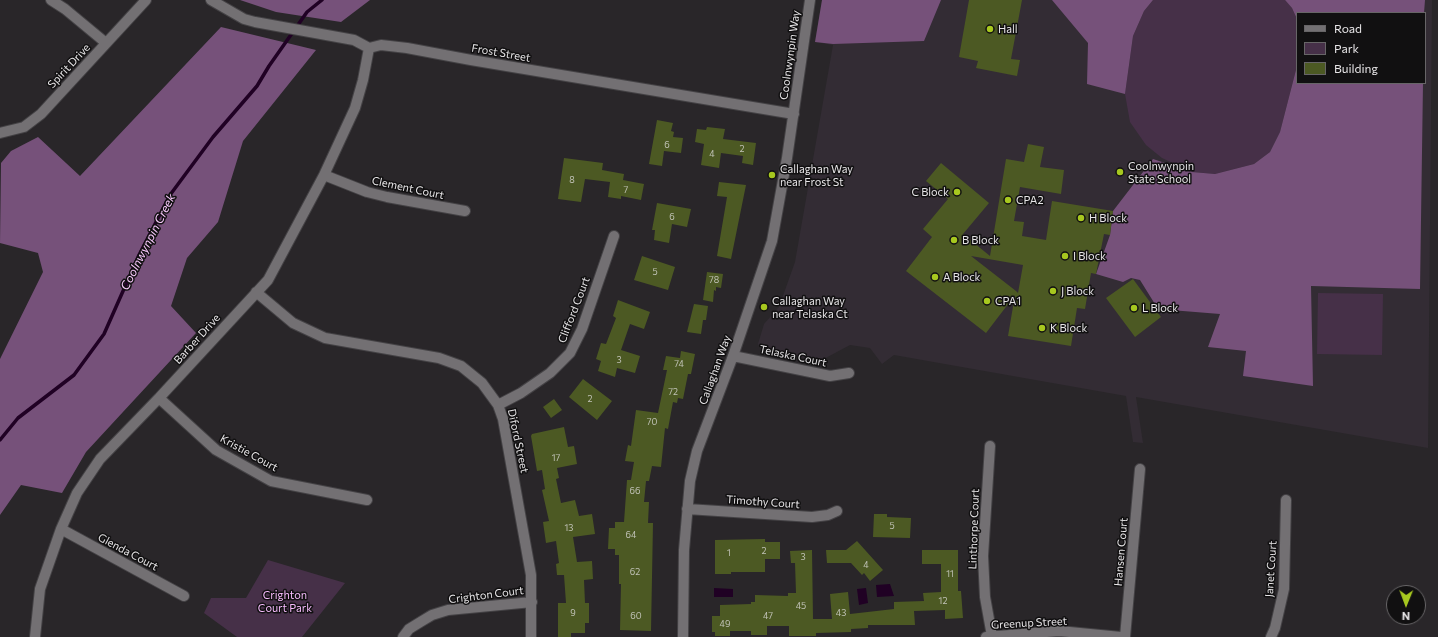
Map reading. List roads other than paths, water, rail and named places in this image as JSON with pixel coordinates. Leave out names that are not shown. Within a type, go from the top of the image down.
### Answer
[{"type":"street","points":[[51,0],[106,43]]},
{"type":"street","name":"Spirit Drive","points":[[0,133],[24,127],[41,114],[146,0]]},
{"type":"street","name":"Frost Street","points":[[211,0],[237,15],[255,22],[354,40],[369,48],[381,46],[406,48],[794,114]]},
{"type":"street","name":"Coolnwynpin Way","points":[[794,114],[810,0]]},
{"type":"street","name":"Barber Drive","points":[[35,637],[40,589],[61,529],[78,493],[100,459],[160,398],[268,280],[324,176],[355,108],[363,80],[369,48]]},
{"type":"street","name":"Callaghan Way","points":[[683,637],[684,550],[690,481],[697,452],[733,356],[772,241],[794,114]]},
{"type":"street","name":"Clement Court","points":[[324,176],[367,192],[387,197],[465,211]]},
{"type":"street","name":"Clifford Court","points":[[498,405],[521,393],[550,373],[570,353],[582,329],[614,236]]},
{"type":"street","name":"Diford Street","points":[[256,292],[293,323],[325,338],[439,358],[461,366],[482,383],[498,405],[503,419],[531,575],[531,637]]},
{"type":"street","name":"Telaska Court","points":[[733,356],[830,376],[849,373]]},
{"type":"street","name":"Kristie Court","points":[[160,398],[216,450],[271,481],[367,500]]},
{"type":"street","name":"Linthorpe Court","points":[[989,636],[983,556],[990,446]]},
{"type":"street","name":"Hansen Court","points":[[1125,637],[1140,469]]},
{"type":"street","name":"Janet Court","points":[[1271,637],[1275,628],[1284,589],[1286,500]]},
{"type":"street","name":"Timothy Court","points":[[687,509],[812,517],[828,515],[837,511]]},
{"type":"street","name":"Glenda Court","points":[[61,529],[184,596]]},
{"type":"street","name":"Crighton Court","points":[[403,637],[409,629],[422,621],[432,615],[448,610],[532,602]]},
{"type":"street","name":"Greenup Street","points":[[989,636],[1059,631],[1121,637]]},
{"type":"waterway","name":"Coolnwynpin Creek","points":[[0,440],[18,418],[74,375],[104,334],[139,255],[170,195],[213,137],[257,86],[269,66],[307,12],[322,0]]},
{"type":"place","name":"Hall","points":[[990,29]]},
{"type":"place","name":"Coolnwynpin State School","points":[[1120,172]]},
{"type":"place","name":"Callaghan Way near Frost St","points":[[772,175]]},
{"type":"place","name":"C Block","points":[[957,192]]},
{"type":"place","name":"CPA2","points":[[1008,200]]},
{"type":"place","name":"H Block","points":[[1081,218]]},
{"type":"place","name":"B Block","points":[[954,240]]},
{"type":"place","name":"I Block","points":[[1065,256]]},
{"type":"place","name":"A Block","points":[[935,277]]},
{"type":"place","name":"J Block","points":[[1053,291]]},
{"type":"place","name":"CPA1","points":[[987,301]]},
{"type":"place","name":"Callaghan Way near Telaska Ct","points":[[764,307]]},
{"type":"place","name":"L Block","points":[[1134,308]]},
{"type":"place","name":"K Block","points":[[1042,328]]},
{"type":"park label","name":"Crighton Court Park","points":[[285,601]]}]
